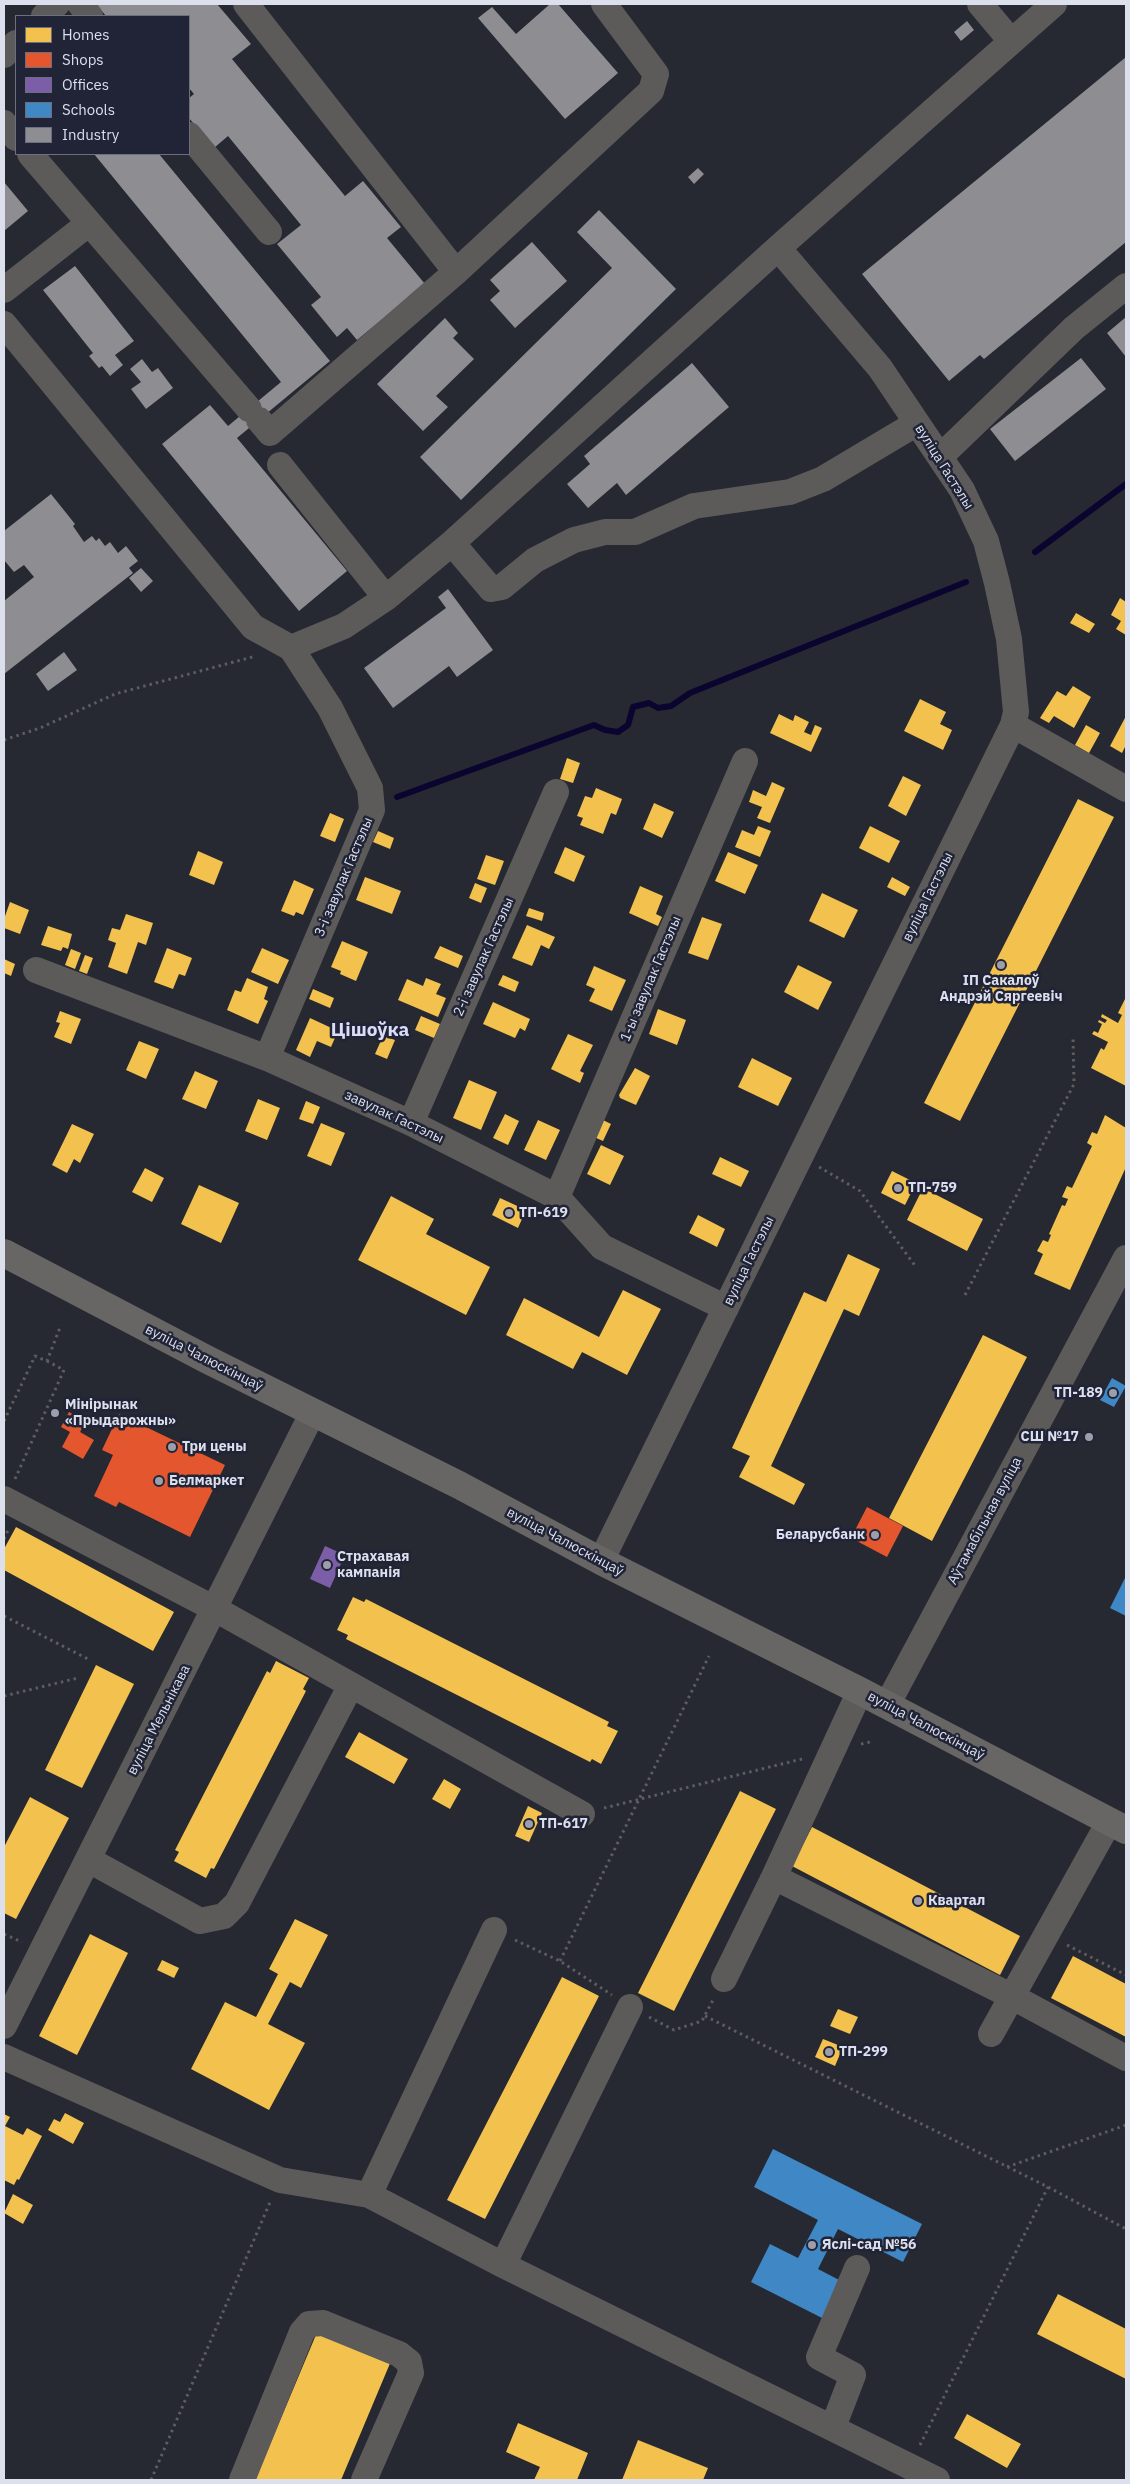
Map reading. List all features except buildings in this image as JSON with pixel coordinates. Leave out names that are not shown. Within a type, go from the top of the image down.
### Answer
[{"type":"main road","name":"вуліца Чалюскінцаў","points":[[4,1253],[208,1360],[459,1485],[601,1561],[860,1691],[1118,1826]]},
{"type":"street","points":[[45,15],[57,4]]},
{"type":"street","points":[[80,4],[89,15]]},
{"type":"street","points":[[246,4],[456,272]]},
{"type":"street","points":[[31,155],[88,224],[270,432],[456,272],[651,91],[656,74],[604,4]]},
{"type":"street","points":[[980,4],[1011,41]]},
{"type":"street","points":[[4,324],[253,627],[291,648],[344,626],[386,598],[452,543],[778,248],[1054,4]]},
{"type":"street","points":[[4,55],[15,44]]},
{"type":"street","points":[[4,122],[15,137]]},
{"type":"street","points":[[190,136],[269,232]]},
{"type":"street","points":[[4,290],[88,224]]},
{"type":"street","name":"вуліца Гастэлы","points":[[601,1561],[1013,726],[1016,712],[1009,639],[997,583],[986,541],[962,490],[880,368],[778,248]]},
{"type":"street","points":[[940,457],[1074,328],[1126,286]]},
{"type":"street","points":[[452,543],[491,588],[502,587],[535,560],[574,540],[605,532],[634,532],[694,506],[790,492],[823,479],[917,423]]},
{"type":"street","points":[[280,464],[386,598]]},
{"type":"street","name":"3-і завулак Гастэлы","points":[[267,1058],[372,810],[370,788],[330,708],[291,648]]},
{"type":"street","points":[[1013,726],[1126,789]]},
{"type":"street","name":"1-ы завулак Гастэлы","points":[[557,1197],[745,761]]},
{"type":"street","name":"2-і завулак Гастэлы","points":[[411,1123],[556,792]]},
{"type":"street","name":"завулак Гастэлы","points":[[36,970],[267,1058],[411,1123],[557,1197],[602,1247],[726,1308]]},
{"type":"street","name":"Аўтамабільная вуліца","points":[[887,1705],[1126,1258]]},
{"type":"street","name":"вуліца Мельнікава","points":[[4,2026],[313,1412]]},
{"type":"street","points":[[5,1500],[215,1609],[582,1814]]},
{"type":"street","points":[[88,1860],[200,1920],[224,1916],[237,1903],[351,1685]]},
{"type":"street","points":[[724,1979],[774,1877],[860,1691]]},
{"type":"street","points":[[991,2034],[1046,1934],[1118,1826]]},
{"type":"street","points":[[774,1877],[1011,1996],[1126,2058]]},
{"type":"street","points":[[369,2195],[494,1930]]},
{"type":"street","points":[[503,2265],[630,2007]]},
{"type":"street","points":[[4,2057],[280,2180],[369,2195],[503,2265],[938,2480]]},
{"type":"street","points":[[833,2427],[853,2375],[819,2357],[857,2268]]},
{"type":"street","points":[[242,2480],[302,2332],[310,2324],[323,2323],[399,2354],[409,2362],[411,2372],[364,2480]]},
{"type":"path","points":[[4,740],[40,728],[115,694],[291,648]]},
{"type":"path","points":[[966,1295],[1074,1084],[1073,1038]]},
{"type":"path","points":[[800,1157],[860,1191],[916,1267]]},
{"type":"path","points":[[47,1361],[61,1325]]},
{"type":"path","points":[[4,1421],[35,1356],[64,1370],[5,1500]]},
{"type":"path","points":[[4,1616],[88,1659]]},
{"type":"path","points":[[560,1961],[709,1656]]},
{"type":"path","points":[[4,1696],[78,1678]]},
{"type":"path","points":[[582,1814],[870,1742]]},
{"type":"path","points":[[1046,1934],[1126,1975]]},
{"type":"path","points":[[705,2016],[1007,2167],[1126,2229]]},
{"type":"path","points":[[1007,2167],[1126,2125]]},
{"type":"path","points":[[151,2480],[280,2180]]},
{"type":"path","points":[[909,2466],[1048,2188]]},
{"type":"waterway","points":[[1035,552],[1126,484]]},
{"type":"waterway","points":[[397,797],[594,725],[605,730],[618,732],[628,725],[633,707],[649,703],[658,708],[671,706],[690,693],[966,582]]},
{"type":"place","name":"ІП Сакалоў Андрэй Сяргеевіч","points":[[1001,965]]},
{"type":"place","name":"ТП-759","points":[[898,1188]]},
{"type":"place","name":"ТП-619","points":[[509,1213]]},
{"type":"place","name":"ТП-189","points":[[1113,1393]]},
{"type":"place","name":"Мінірынак «Прыдарожны»","points":[[55,1413]]},
{"type":"place","name":"СШ №17","points":[[1089,1437]]},
{"type":"place","name":"Три цены","points":[[172,1447]]},
{"type":"place","name":"Белмаркет","points":[[159,1481]]},
{"type":"place","name":"Беларусбанк","points":[[875,1535]]},
{"type":"place","name":"Страхавая кампанія","points":[[327,1565]]},
{"type":"place","name":"ТП-617","points":[[529,1824]]},
{"type":"place","name":"Квартал","points":[[918,1901]]},
{"type":"place","name":"ТП-299","points":[[829,2052]]},
{"type":"place","name":"Яслі-сад №56","points":[[812,2245]]},
{"type":"district","name":"Цішоўка","points":[[370,1031]]}]
